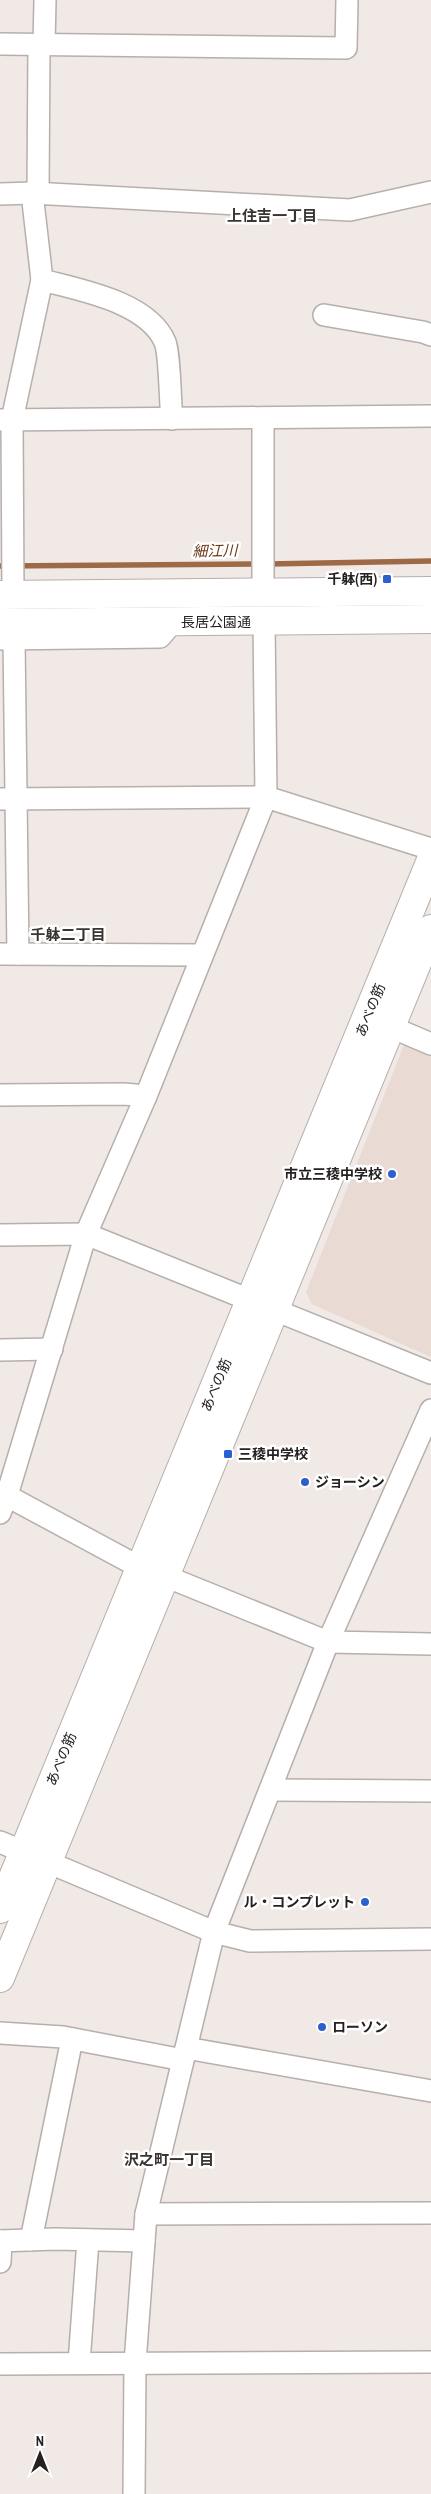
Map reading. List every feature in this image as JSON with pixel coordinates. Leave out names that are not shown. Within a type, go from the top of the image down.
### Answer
[{"type":"main road","name":"長居公園通","points":[[9,589],[263,583],[431,591]]},
{"type":"main road","name":"長居公園通","points":[[5,634],[173,622],[431,619]]},
{"type":"main road","name":"あべの筋","points":[[0,1910],[23,1852],[153,1572],[263,1304],[431,860]]},
{"type":"main road","name":"あべの筋","points":[[263,1304],[391,1027],[431,929]]},
{"type":"main road","name":"あべの筋","points":[[0,1978],[23,1852]]},
{"type":"street","points":[[9,589],[13,552],[6,420],[42,280],[35,193],[45,0]]},
{"type":"street","points":[[0,44],[42,46],[346,48],[347,0]]},
{"type":"street","points":[[0,194],[35,193],[350,210],[431,192]]},
{"type":"street","points":[[42,280],[101,296],[146,317],[165,343],[172,419]]},
{"type":"street","points":[[324,314],[431,335]]},
{"type":"street","points":[[6,420],[431,416]]},
{"type":"street","points":[[263,418],[263,583]]},
{"type":"street","points":[[264,622],[266,797],[146,1096],[86,1234],[52,1350],[2,1500],[153,1572],[328,1642],[431,1644]]},
{"type":"street","points":[[5,634],[9,954],[201,955]]},
{"type":"street","points":[[8,799],[266,797],[431,850]]},
{"type":"street","points":[[391,1027],[431,1044]]},
{"type":"street","points":[[0,1095],[124,1094],[146,1096]]},
{"type":"street","points":[[0,1235],[86,1234],[431,1373]]},
{"type":"street","points":[[0,1350],[52,1350]]},
{"type":"street","points":[[134,2494],[135,2363],[146,2214],[214,1932],[328,1642],[431,1410]]},
{"type":"street","points":[[270,1790],[431,1791]]},
{"type":"street","points":[[23,1852],[214,1932],[250,1942],[431,1939]]},
{"type":"street","points":[[0,2033],[72,2039],[185,2054],[431,2091]]},
{"type":"street","points":[[31,2240],[72,2039]]},
{"type":"street","points":[[146,2214],[431,2213]]},
{"type":"street","points":[[0,2248],[31,2240],[144,2241]]},
{"type":"street","points":[[79,2363],[88,2240]]},
{"type":"street","points":[[0,2364],[431,2362]]},
{"type":"shaded area","name":"市立三稜中学校","points":[[404,1045],[431,1056],[431,1357],[312,1304],[306,1292]]},
{"type":"waterway","name":"細江川","points":[[268,564],[431,561]]},
{"type":"waterway","name":"細江川","points":[[0,566],[259,564]]},
{"type":"place","name":"千躰(西)","points":[[387,579]]},
{"type":"place","name":"市立三稜中学校","points":[[392,1174]]},
{"type":"place","name":"三稜中学校","points":[[228,1454]]},
{"type":"place","name":"ジョーシン","points":[[305,1482]]},
{"type":"place","name":"ル・コンプレット","points":[[365,1902]]},
{"type":"place","name":"ローソン","points":[[322,2027]]},
{"type":"district","name":"上住吉一丁目","points":[[272,216]]},
{"type":"district","name":"千躰二丁目","points":[[68,935]]},
{"type":"district","name":"沢之町一丁目","points":[[169,2160]]}]
